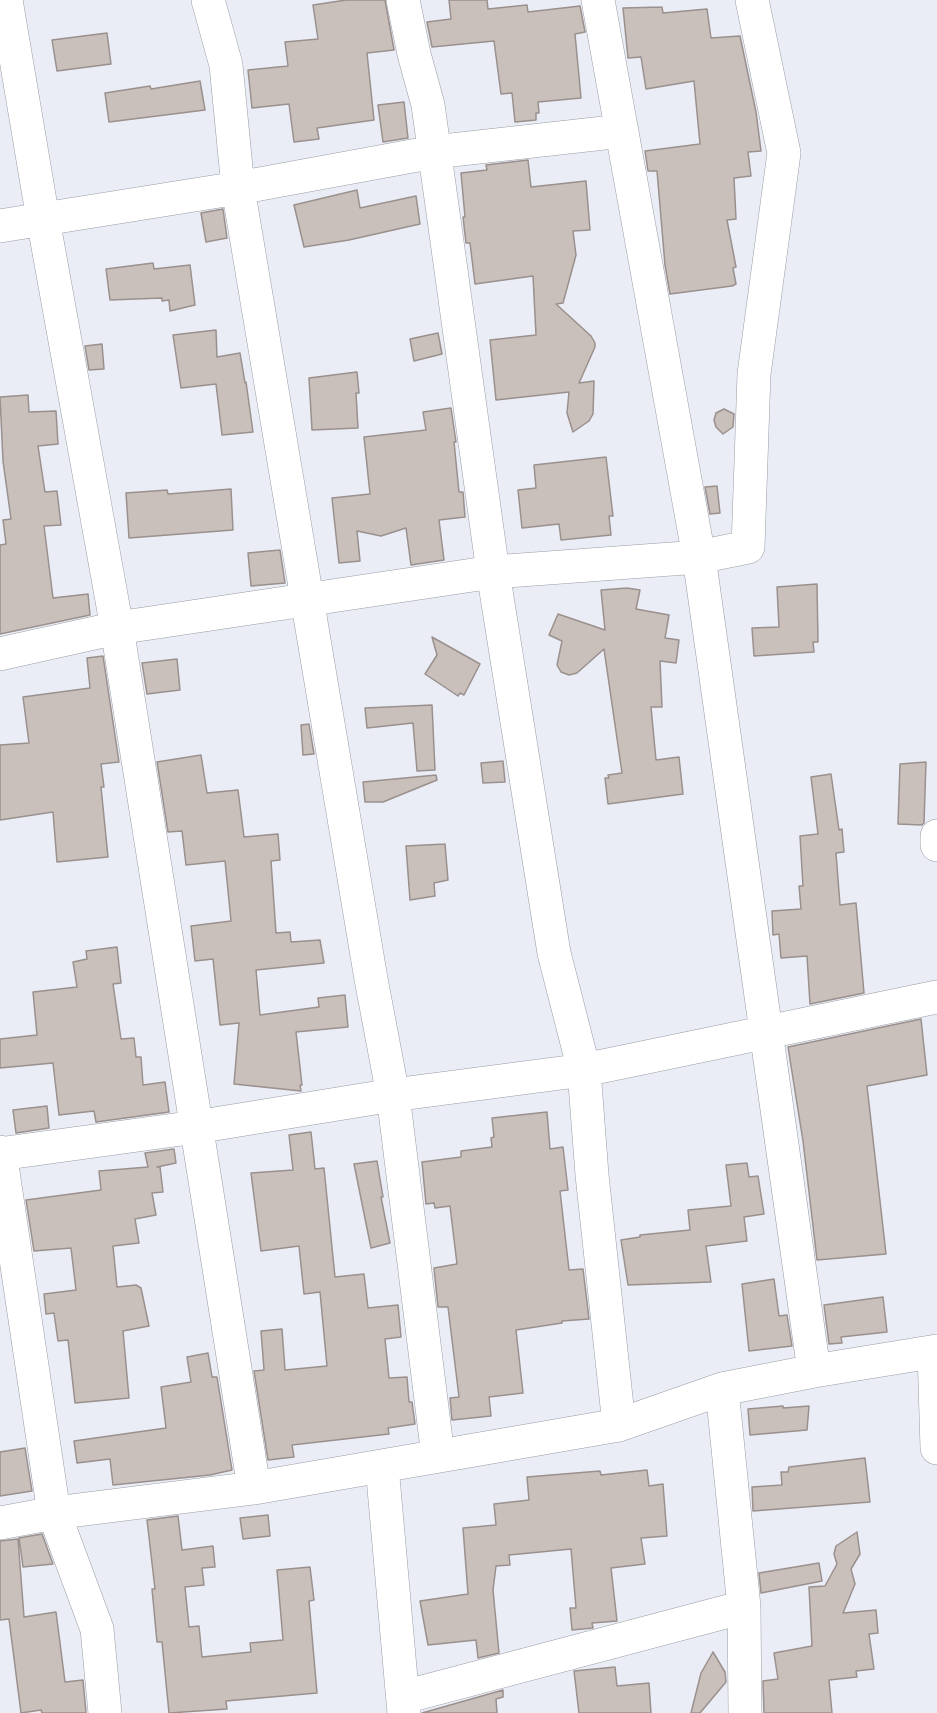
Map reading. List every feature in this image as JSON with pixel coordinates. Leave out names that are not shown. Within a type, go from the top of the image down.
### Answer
[{"type":"street","points":[[6,0],[117,628],[254,1488]]},
{"type":"street","points":[[208,0],[226,65],[238,188],[371,979],[393,1095],[438,1456]]},
{"type":"street","points":[[403,0],[414,54],[428,105],[493,572],[554,953],[584,1070],[592,1175],[619,1425]]},
{"type":"street","points":[[598,0],[699,557],[814,1371]]},
{"type":"street","points":[[0,654],[117,628],[493,572],[699,557],[748,547],[754,374],[784,153],[752,0]]},
{"type":"street","points":[[0,226],[238,188],[434,152],[622,131]]},
{"type":"street","points":[[937,836],[937,845]]},
{"type":"street","points":[[105,1713],[97,1629],[54,1513],[0,1153],[196,1128],[393,1095],[584,1070],[937,997]]},
{"type":"street","points":[[0,1523],[54,1513],[254,1488],[619,1425],[722,1389],[814,1371],[935,1352],[937,1448]]},
{"type":"street","points":[[722,1389],[744,1606],[745,1713]]},
{"type":"street","points":[[382,1466],[404,1705],[744,1606]]},
{"type":"building","points":[[346,0],[385,0],[394,50],[367,53],[374,120],[317,128],[319,139],[294,142],[289,104],[252,108],[248,70],[288,66],[285,42],[318,39],[313,5]]},
{"type":"building","points":[[449,0],[487,0],[488,9],[527,5],[528,12],[580,6],[585,32],[575,34],[581,98],[538,102],[539,113],[536,113],[536,120],[515,122],[512,93],[501,94],[494,41],[432,47],[427,22],[451,19]]},
{"type":"building","points":[[662,7],[663,13],[707,9],[711,38],[740,36],[756,112],[761,151],[748,152],[751,176],[734,178],[736,219],[727,220],[736,267],[733,268],[736,284],[732,286],[670,294],[665,265],[657,171],[648,171],[645,151],[700,144],[694,81],[646,89],[641,57],[628,58],[623,8]]},
{"type":"building","points":[[107,33],[111,64],[57,71],[52,40]]},
{"type":"building","points":[[200,81],[205,110],[109,122],[105,93]]},
{"type":"building","points":[[404,102],[408,138],[383,142],[378,105]]},
{"type":"building","points":[[528,160],[531,187],[586,181],[590,230],[573,231],[576,255],[563,303],[556,304],[591,336],[595,343],[579,383],[594,381],[593,414],[589,421],[573,432],[567,413],[569,392],[496,400],[490,340],[536,335],[533,276],[475,284],[470,243],[466,243],[461,173],[487,170],[486,165]]},
{"type":"building","points":[[357,190],[360,208],[416,196],[420,224],[349,240],[304,247],[294,205]]},
{"type":"building","points":[[223,209],[227,238],[206,242],[201,213]]},
{"type":"building","points":[[153,263],[154,269],[190,265],[195,305],[170,311],[169,300],[162,301],[162,298],[110,300],[106,269]]},
{"type":"building","points":[[216,330],[217,357],[240,353],[253,432],[222,435],[216,384],[181,388],[173,335]]},
{"type":"building","points":[[438,333],[442,354],[414,361],[410,339]]},
{"type":"building","points":[[102,344],[104,369],[89,370],[85,346]]},
{"type":"building","points":[[357,372],[358,428],[312,430],[309,378]]},
{"type":"building","points":[[28,395],[29,412],[56,411],[58,444],[38,446],[45,492],[57,491],[61,525],[44,526],[53,598],[88,594],[90,615],[0,634],[0,545],[6,544],[3,520],[11,519],[3,461],[0,397]]},
{"type":"building","points":[[451,408],[459,492],[463,492],[465,517],[439,520],[444,560],[411,565],[406,528],[381,536],[357,531],[360,561],[339,563],[332,498],[370,494],[364,437],[426,430],[423,412]]},
{"type":"building","points":[[724,409],[734,414],[733,427],[723,434],[716,427],[714,420],[716,413]]},
{"type":"building","points":[[606,457],[613,516],[609,516],[611,535],[561,540],[559,524],[522,528],[518,490],[536,488],[534,465]]},
{"type":"building","points":[[717,486],[720,513],[710,514],[705,487]]},
{"type":"building","points":[[231,489],[233,530],[129,538],[126,493],[167,490],[168,494]]},
{"type":"building","points":[[280,550],[285,583],[251,586],[248,553]]},
{"type":"building","points":[[817,584],[818,642],[813,642],[814,652],[754,656],[752,628],[779,627],[777,587]]},
{"type":"building","points":[[627,588],[640,590],[636,609],[669,615],[665,638],[679,640],[676,663],[660,661],[662,707],[651,707],[656,760],[679,757],[683,794],[608,804],[605,778],[609,778],[608,775],[622,773],[604,649],[577,673],[569,675],[561,672],[557,665],[562,641],[549,635],[558,614],[605,630],[601,590]]},
{"type":"building","points":[[432,637],[480,664],[464,695],[460,693],[458,696],[425,674],[437,655]]},
{"type":"building","points":[[103,656],[119,762],[101,764],[108,857],[57,862],[53,812],[0,820],[0,745],[29,743],[23,697],[90,688],[87,658]]},
{"type":"building","points":[[177,659],[180,690],[147,694],[142,663]]},
{"type":"building","points":[[432,705],[435,770],[417,771],[413,723],[367,728],[365,708]]},
{"type":"building","points":[[309,724],[314,754],[303,755],[301,725]]},
{"type":"building","points":[[201,755],[207,793],[238,790],[244,837],[278,834],[280,860],[271,861],[276,933],[290,932],[291,942],[320,940],[324,963],[256,970],[260,1015],[319,1007],[318,998],[345,995],[348,1027],[296,1032],[301,1091],[234,1084],[239,1023],[220,1025],[213,959],[195,961],[191,926],[231,921],[225,861],[186,865],[182,831],[168,832],[157,762]]},
{"type":"building","points":[[503,761],[505,782],[483,783],[481,763]]},
{"type":"building","points":[[926,762],[924,823],[922,825],[898,824],[900,764]]},
{"type":"building","points":[[831,774],[839,830],[842,829],[844,852],[836,853],[840,905],[856,903],[864,993],[810,1004],[807,956],[781,958],[779,934],[773,935],[772,911],[801,909],[799,886],[803,886],[800,836],[818,834],[811,777]]},
{"type":"building","points":[[436,775],[437,780],[383,802],[365,802],[363,782]]},
{"type":"building","points":[[445,844],[448,880],[434,883],[435,896],[410,900],[406,846]]},
{"type":"building","points":[[117,947],[121,983],[113,984],[121,1039],[134,1038],[136,1057],[141,1057],[143,1085],[165,1082],[169,1112],[96,1122],[94,1111],[59,1115],[53,1063],[0,1068],[0,1039],[37,1035],[33,992],[77,987],[73,962],[87,959],[86,951]]},
{"type":"building","points":[[921,1019],[927,1075],[867,1086],[886,1254],[817,1260],[803,1141],[788,1047]]},
{"type":"building","points":[[47,1106],[49,1128],[16,1133],[13,1110]]},
{"type":"building","points":[[547,1112],[550,1149],[563,1147],[568,1190],[560,1191],[569,1270],[583,1269],[589,1319],[562,1321],[562,1323],[516,1330],[523,1393],[489,1397],[491,1416],[452,1420],[450,1398],[459,1397],[448,1307],[438,1307],[434,1268],[457,1264],[450,1206],[435,1208],[434,1203],[426,1204],[422,1162],[461,1157],[461,1151],[492,1147],[491,1138],[494,1137],[492,1118]]},
{"type":"building","points":[[311,1132],[315,1169],[324,1168],[335,1277],[364,1274],[368,1308],[398,1305],[401,1337],[385,1339],[389,1378],[407,1377],[409,1402],[412,1402],[415,1424],[388,1428],[389,1434],[292,1445],[294,1457],[268,1460],[254,1371],[264,1370],[261,1331],[282,1329],[285,1370],[327,1366],[320,1292],[304,1294],[299,1246],[261,1251],[251,1173],[293,1170],[289,1135]]},
{"type":"building","points":[[174,1149],[176,1163],[157,1167],[160,1167],[163,1192],[152,1193],[156,1215],[135,1219],[139,1243],[113,1246],[117,1287],[136,1285],[141,1288],[149,1326],[123,1331],[129,1398],[75,1403],[68,1340],[58,1341],[54,1313],[46,1314],[44,1294],[76,1290],[71,1248],[34,1251],[26,1200],[101,1190],[99,1171],[148,1167],[145,1153]]},
{"type":"building","points":[[377,1161],[390,1243],[371,1248],[354,1164]]},
{"type":"building","points":[[747,1163],[749,1177],[758,1176],[764,1214],[744,1217],[747,1241],[706,1246],[711,1282],[628,1285],[621,1240],[640,1237],[640,1235],[690,1230],[688,1210],[731,1206],[726,1165]]},
{"type":"building","points":[[774,1279],[779,1316],[787,1315],[792,1346],[749,1351],[742,1284]]},
{"type":"building","points":[[883,1297],[887,1332],[841,1337],[842,1343],[829,1344],[824,1305]]},
{"type":"building","points":[[208,1353],[212,1377],[217,1377],[232,1470],[210,1475],[113,1485],[110,1459],[77,1463],[74,1441],[166,1428],[161,1387],[191,1382],[187,1357]]},
{"type":"building","points":[[783,1406],[783,1408],[809,1406],[807,1430],[750,1435],[748,1409]]},
{"type":"building","points":[[25,1448],[32,1491],[0,1496],[0,1452]]},
{"type":"building","points":[[865,1458],[870,1502],[753,1511],[752,1487],[782,1485],[781,1472],[788,1472],[789,1467]]},
{"type":"building","points":[[647,1470],[649,1486],[663,1484],[667,1536],[641,1538],[645,1564],[611,1568],[617,1621],[592,1623],[593,1628],[572,1630],[570,1608],[576,1608],[571,1549],[509,1555],[510,1565],[496,1566],[493,1590],[499,1653],[478,1658],[476,1640],[428,1645],[420,1601],[468,1594],[463,1528],[496,1525],[494,1504],[529,1500],[527,1477],[600,1471],[601,1475]]},
{"type":"building","points":[[268,1515],[270,1536],[243,1539],[240,1518]]},
{"type":"building","points":[[178,1516],[182,1550],[213,1546],[215,1567],[202,1568],[204,1585],[185,1587],[189,1627],[199,1626],[202,1657],[251,1652],[250,1643],[283,1640],[277,1570],[310,1567],[314,1600],[309,1601],[317,1693],[226,1701],[227,1709],[169,1713],[162,1642],[157,1642],[152,1589],[155,1589],[147,1520]]},
{"type":"building","points":[[857,1532],[860,1554],[851,1569],[855,1584],[843,1613],[876,1610],[878,1633],[869,1634],[874,1669],[856,1671],[857,1677],[829,1680],[832,1713],[764,1713],[763,1681],[778,1679],[774,1653],[812,1646],[809,1587],[825,1586],[837,1564],[834,1554],[836,1546]]},
{"type":"building","points":[[42,1534],[53,1564],[23,1567],[19,1538]]},
{"type":"building","points":[[18,1539],[24,1617],[56,1612],[65,1682],[83,1680],[86,1713],[42,1713],[41,1710],[21,1713],[9,1619],[0,1620],[0,1541]]},
{"type":"building","points":[[819,1563],[822,1581],[761,1593],[759,1573]]},
{"type":"building","points":[[713,1652],[725,1672],[726,1682],[700,1713],[691,1713],[701,1673]]},
{"type":"building","points":[[615,1667],[617,1686],[649,1683],[651,1713],[579,1713],[574,1671]]},
{"type":"building","points":[[503,1690],[503,1697],[496,1699],[497,1713],[422,1713]]}]
